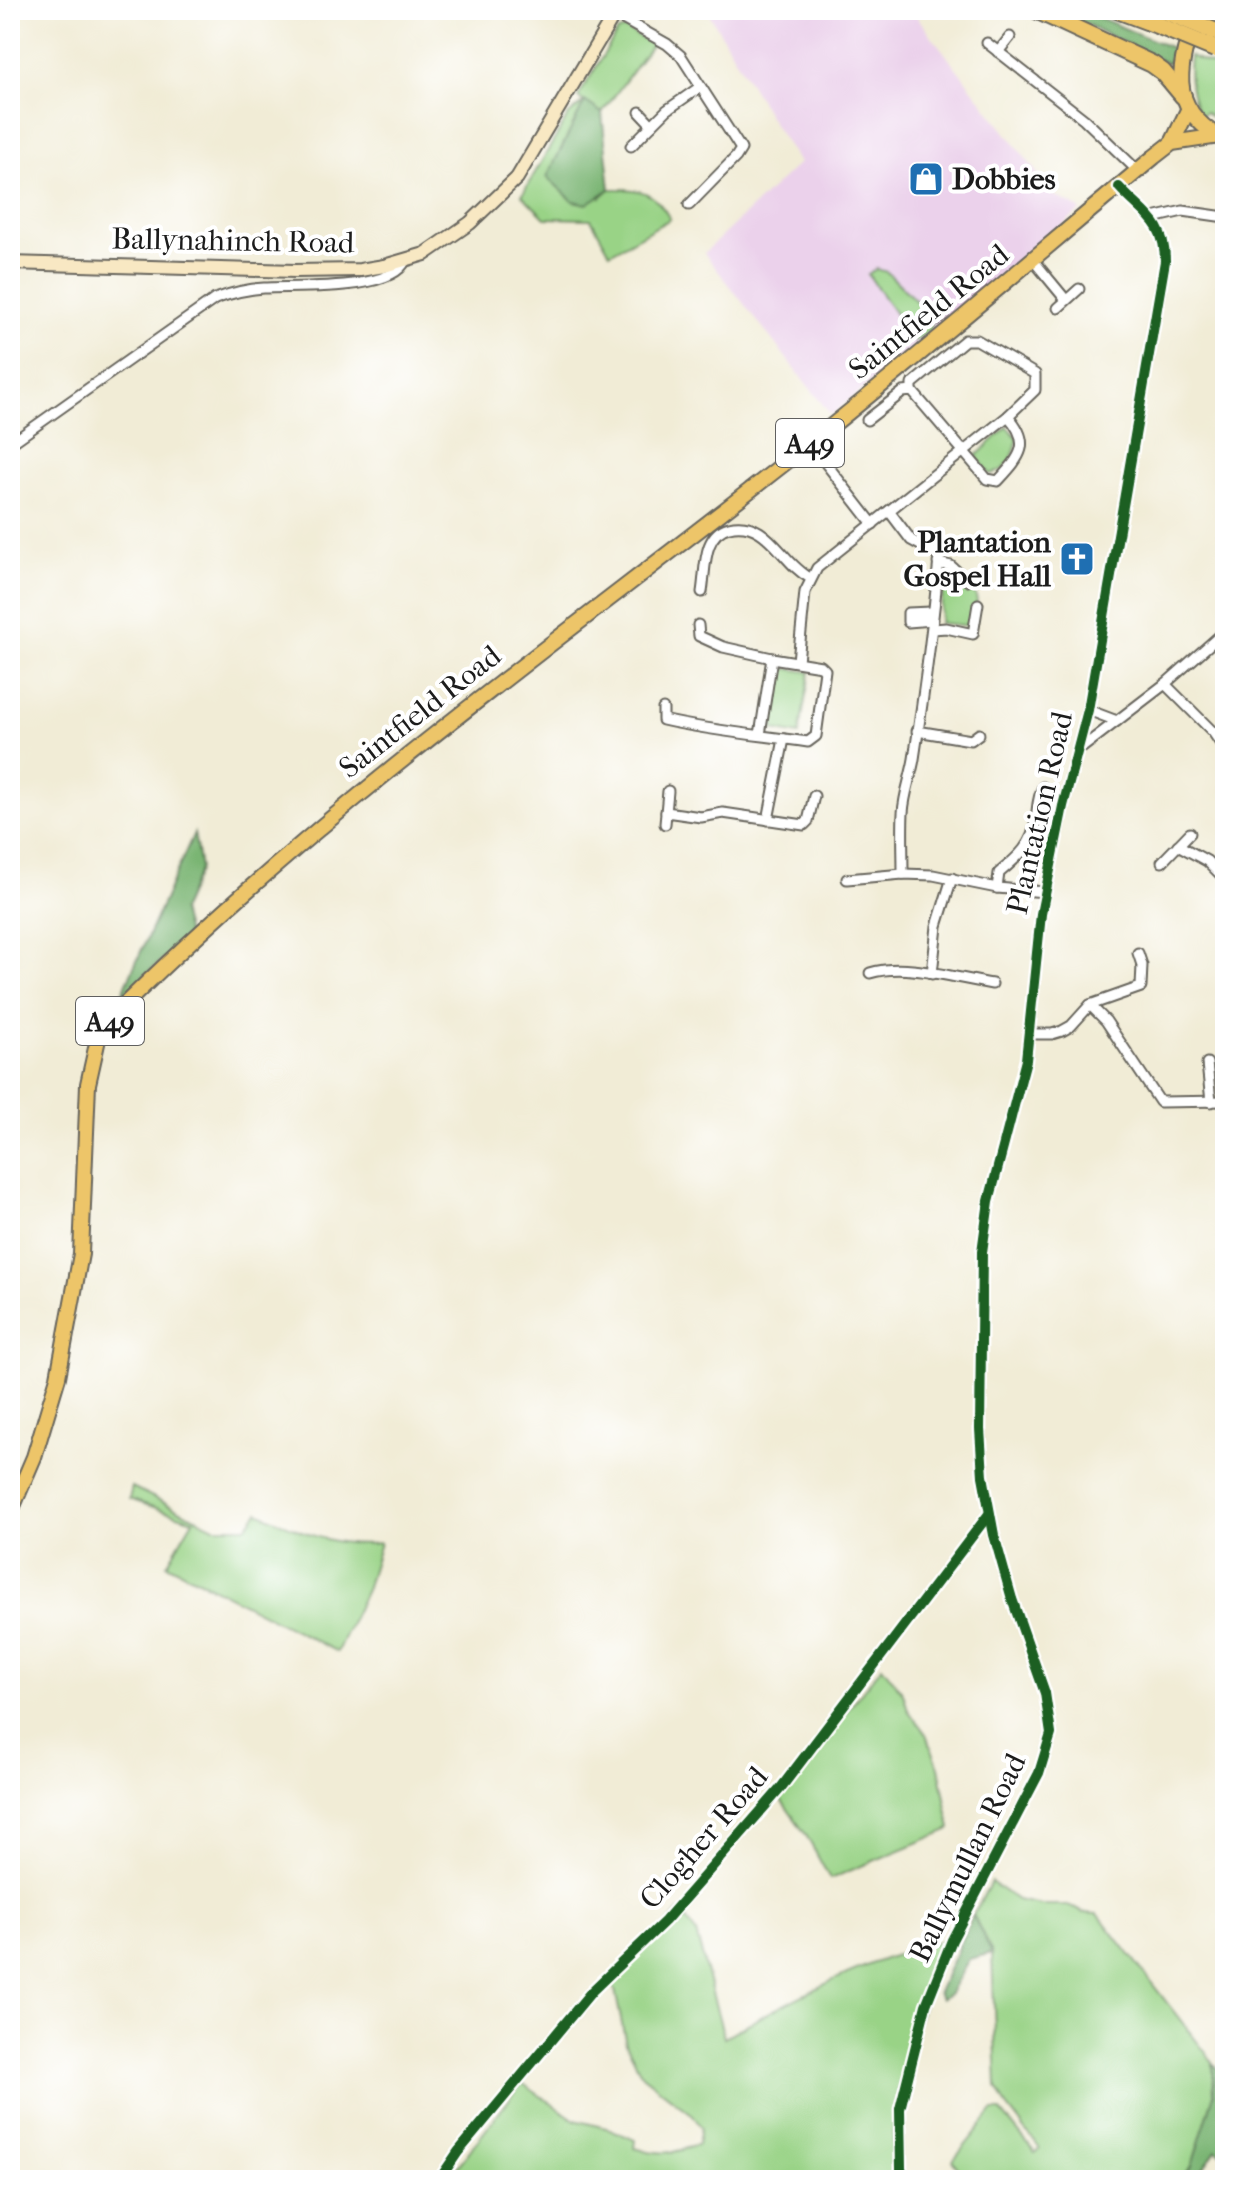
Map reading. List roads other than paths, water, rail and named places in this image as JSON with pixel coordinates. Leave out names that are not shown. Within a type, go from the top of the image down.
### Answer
[{"type":"highway","points":[[1036,10],[1152,64],[1163,72],[1186,103]]},
{"type":"highway","points":[[1117,10],[1161,15],[1222,42]]},
{"type":"main road","name":"A49","points":[[1186,103],[1183,53],[1197,10]]},
{"type":"main road","points":[[1186,103],[1201,126],[1222,137]]},
{"type":"main road","name":"Saintfield Road","points":[[10,1513],[34,1457],[58,1377],[81,1254],[88,1084],[98,1039],[111,1018],[343,807],[810,443],[1172,143],[1186,103]]},
{"type":"main road","points":[[1172,143],[1222,137]]},
{"type":"street","points":[[616,12],[681,56],[741,149],[689,205]]},
{"type":"street","name":"Ballynahinch Road","points":[[10,263],[360,270],[425,254],[447,240],[517,178],[616,12]]},
{"type":"street","points":[[998,52],[1010,37]]},
{"type":"street","points":[[987,43],[1084,119],[1138,171]]},
{"type":"street","points":[[631,146],[667,110],[700,87]]},
{"type":"street","points":[[640,112],[652,125]]},
{"type":"street","points":[[1119,187],[1153,218],[1183,211],[1225,217]]},
{"type":"street","name":"Plantation Road","points":[[989,1514],[980,1429],[981,1281],[985,1221],[1026,1060],[1038,932],[1063,806],[1088,710],[1164,271],[1164,246],[1153,218]]},
{"type":"street","points":[[1033,260],[1062,304],[1079,289]]},
{"type":"street","points":[[10,444],[215,299],[247,290],[368,281],[399,270],[405,261]]},
{"type":"street","points":[[798,661],[805,592],[817,568],[964,453],[1008,416],[1035,390],[1035,374],[977,340],[965,340],[912,384],[912,391],[964,453],[987,479],[998,481],[1016,461],[1023,442],[1021,431],[1008,416]]},
{"type":"street","points":[[867,420],[903,392],[912,391]]},
{"type":"street","points":[[810,443],[873,524]]},
{"type":"street","points":[[889,511],[911,540],[935,553],[938,563],[917,731],[903,812],[903,874]]},
{"type":"street","points":[[750,525],[755,513]]},
{"type":"street","points":[[702,592],[710,542],[716,533],[730,527],[750,525],[810,578]]},
{"type":"street","points":[[938,563],[951,566],[968,581]]},
{"type":"street","points":[[932,620],[946,628],[973,634],[978,604]]},
{"type":"street","points":[[663,709],[659,724],[808,742],[816,736],[825,670],[798,661],[772,658],[695,639],[698,625]]},
{"type":"street","points":[[1079,750],[1165,684],[1225,631]]},
{"type":"street","points":[[760,735],[772,658]]},
{"type":"street","points":[[1165,684],[1213,732],[1225,750]]},
{"type":"street","points":[[1088,710],[1117,721]]},
{"type":"street","points":[[917,731],[974,740]]},
{"type":"street","points":[[768,820],[784,739]]},
{"type":"street","points":[[997,888],[999,873],[1026,850],[1036,823],[1037,798],[1043,787]]},
{"type":"street","points":[[665,824],[668,791]]},
{"type":"street","points":[[666,812],[701,817],[723,813],[804,825],[808,821],[814,796]]},
{"type":"street","points":[[1162,862],[1190,833]]},
{"type":"street","points":[[1178,845],[1207,861],[1225,879]]},
{"type":"street","points":[[847,879],[862,873],[903,874],[1045,892]]},
{"type":"street","points":[[932,974],[937,926],[952,878]]},
{"type":"street","points":[[1030,1034],[1062,1031],[1071,1026],[1090,1005],[1141,987],[1142,965],[1138,953]]},
{"type":"street","points":[[870,973],[886,968],[908,968],[992,984]]},
{"type":"street","points":[[1090,1005],[1106,1021],[1160,1102],[1225,1101]]},
{"type":"street","points":[[1207,1063],[1211,1102]]},
{"type":"street","name":"Clogher Road","points":[[439,2180],[458,2152],[592,1991],[665,1921],[780,1789],[989,1514]]},
{"type":"street","name":"Ballymullan Road","points":[[905,2180],[901,2169],[900,2109],[926,2005],[952,1940],[1039,1773],[1051,1734],[1045,1693],[1012,1599],[989,1514]]},
{"type":"place","name":"Dobbies","points":[[926,179]]},
{"type":"place","name":"Plantation Gospel Hall","points":[[1077,559]]}]
